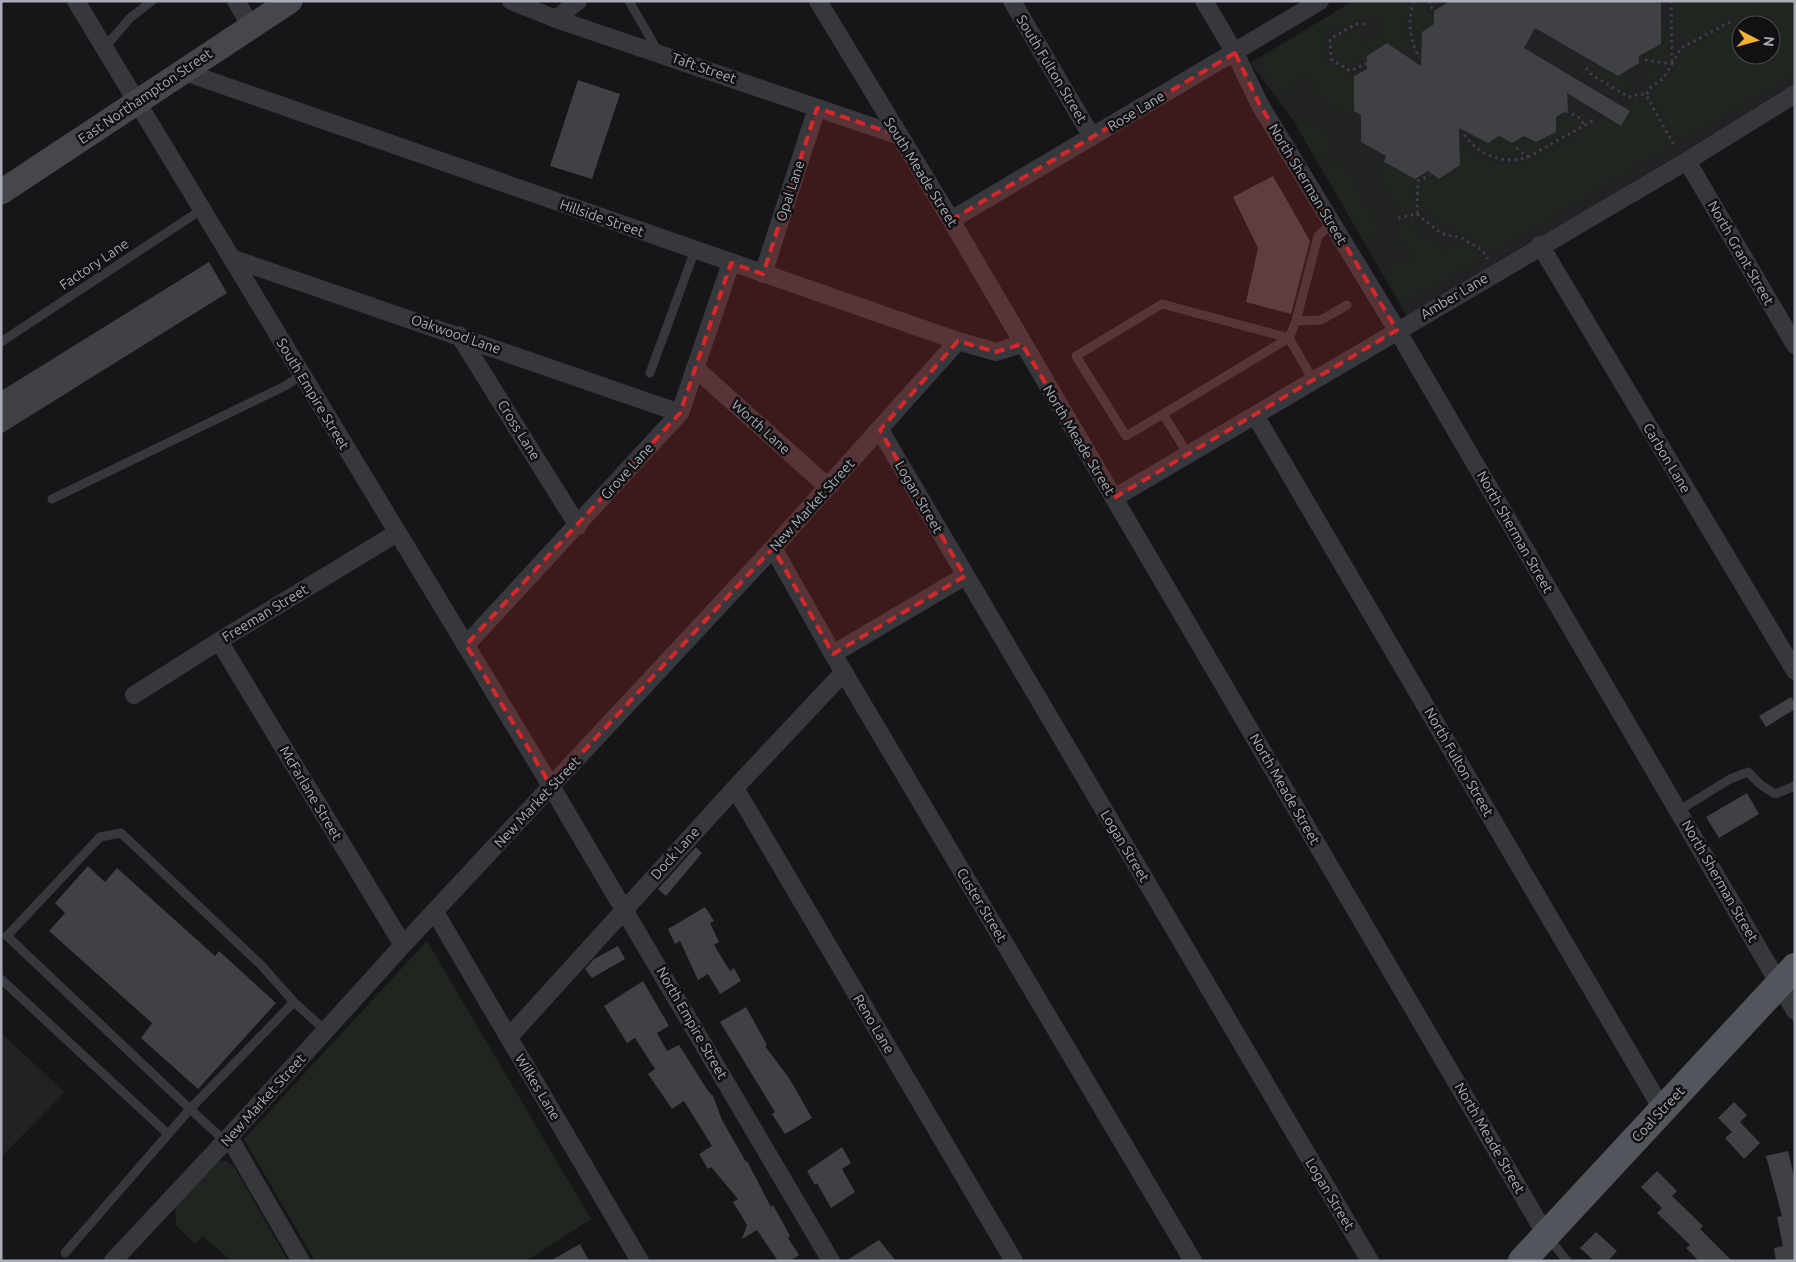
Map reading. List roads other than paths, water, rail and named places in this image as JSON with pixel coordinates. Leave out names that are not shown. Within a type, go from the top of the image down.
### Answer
[{"type":"main road","name":"East Northampton Street","points":[[1,192],[290,1]]},
{"type":"main road","name":"Coal Street","points":[[1522,1261],[1787,976]]},
{"type":"street","name":"South Empire Street","points":[[76,1],[551,786]]},
{"type":"street","points":[[236,1],[250,26]]},
{"type":"street","name":"Taft Street","points":[[511,1],[556,19],[897,135]]},
{"type":"street","points":[[556,19],[578,1]]},
{"type":"street","name":"South Meade Street","points":[[818,1],[897,135],[951,220],[1022,344]]},
{"type":"street","name":"South Fulton Street","points":[[1012,1],[1092,137]]},
{"type":"street","name":"North Sherman Street","points":[[1204,1],[1235,53],[1260,105],[1397,330],[1678,811],[1787,976],[1795,1011]]},
{"type":"street","name":"Rose Lane","points":[[951,220],[1320,1]]},
{"type":"street","name":"Hillside Street","points":[[182,71],[958,341],[996,352],[1022,344]]},
{"type":"street","name":"Amber Lane","points":[[1114,498],[1540,245],[1687,161],[1795,94]]},
{"type":"street","name":"Opal Lane","points":[[763,274],[817,108]]},
{"type":"street","name":"North Grant Street","points":[[1687,161],[1795,345]]},
{"type":"street","name":"Carbon Lane","points":[[1540,245],[1795,671]]},
{"type":"street","name":"Oakwood Lane","points":[[231,258],[459,335],[680,413]]},
{"type":"street","name":"Grove Lane","points":[[466,645],[578,526],[680,413],[731,263]]},
{"type":"street","name":"Cross Lane","points":[[459,335],[578,526]]},
{"type":"street","name":"New Market Street","points":[[114,1261],[403,945],[436,912],[773,548],[958,341]]},
{"type":"street","name":"North Meade Street","points":[[1022,344],[1546,1235]]},
{"type":"street","name":"Worth Lane","points":[[695,368],[828,487]]},
{"type":"street","name":"North Fulton Street","points":[[1255,415],[1662,1109]]},
{"type":"street","name":"Logan Street","points":[[880,430],[1370,1261]]},
{"type":"street","name":"Freeman Street","points":[[134,695],[397,533]]},
{"type":"street","name":"Custer Street","points":[[773,548],[833,654],[1193,1261]]},
{"type":"street","points":[[833,654],[966,576]]},
{"type":"street","name":"McFarlane Street","points":[[219,641],[403,945]]},
{"type":"street","name":"Dock Lane","points":[[509,1037],[735,788],[844,672]]},
{"type":"street","name":"North Empire Street","points":[[551,786],[831,1261]]},
{"type":"street","name":"Reno Lane","points":[[735,788],[1014,1261]]},
{"type":"street","name":"Wilkes Lane","points":[[436,912],[640,1261]]},
{"type":"street","points":[[227,1139],[301,1261]]},
{"type":"lane","points":[[105,47],[130,18],[152,1]]},
{"type":"lane","points":[[629,1],[660,53]]},
{"type":"lane","name":"Factory Lane","points":[[1,342],[201,210]]},
{"type":"lane","points":[[1313,380],[1289,338],[1162,304],[1076,356],[1126,436],[1289,338],[1296,320],[1318,236],[1332,223]]},
{"type":"lane","points":[[650,373],[695,250]]},
{"type":"lane","points":[[1296,320],[1320,320],[1347,305]]},
{"type":"lane","points":[[52,499],[284,386],[302,375]]},
{"type":"lane","points":[[1163,414],[1188,454]]},
{"type":"lane","points":[[1678,811],[1730,779],[1748,772],[1775,794],[1795,786]]},
{"type":"lane","points":[[227,1139],[190,1109],[4,933],[100,837],[121,833],[260,964],[294,1002],[326,1031]]},
{"type":"lane","points":[[1,979],[168,1134]]},
{"type":"lane","points":[[65,1253],[190,1109],[294,1002]]},
{"type":"lane","points":[[1546,1235],[1567,1261]]}]
